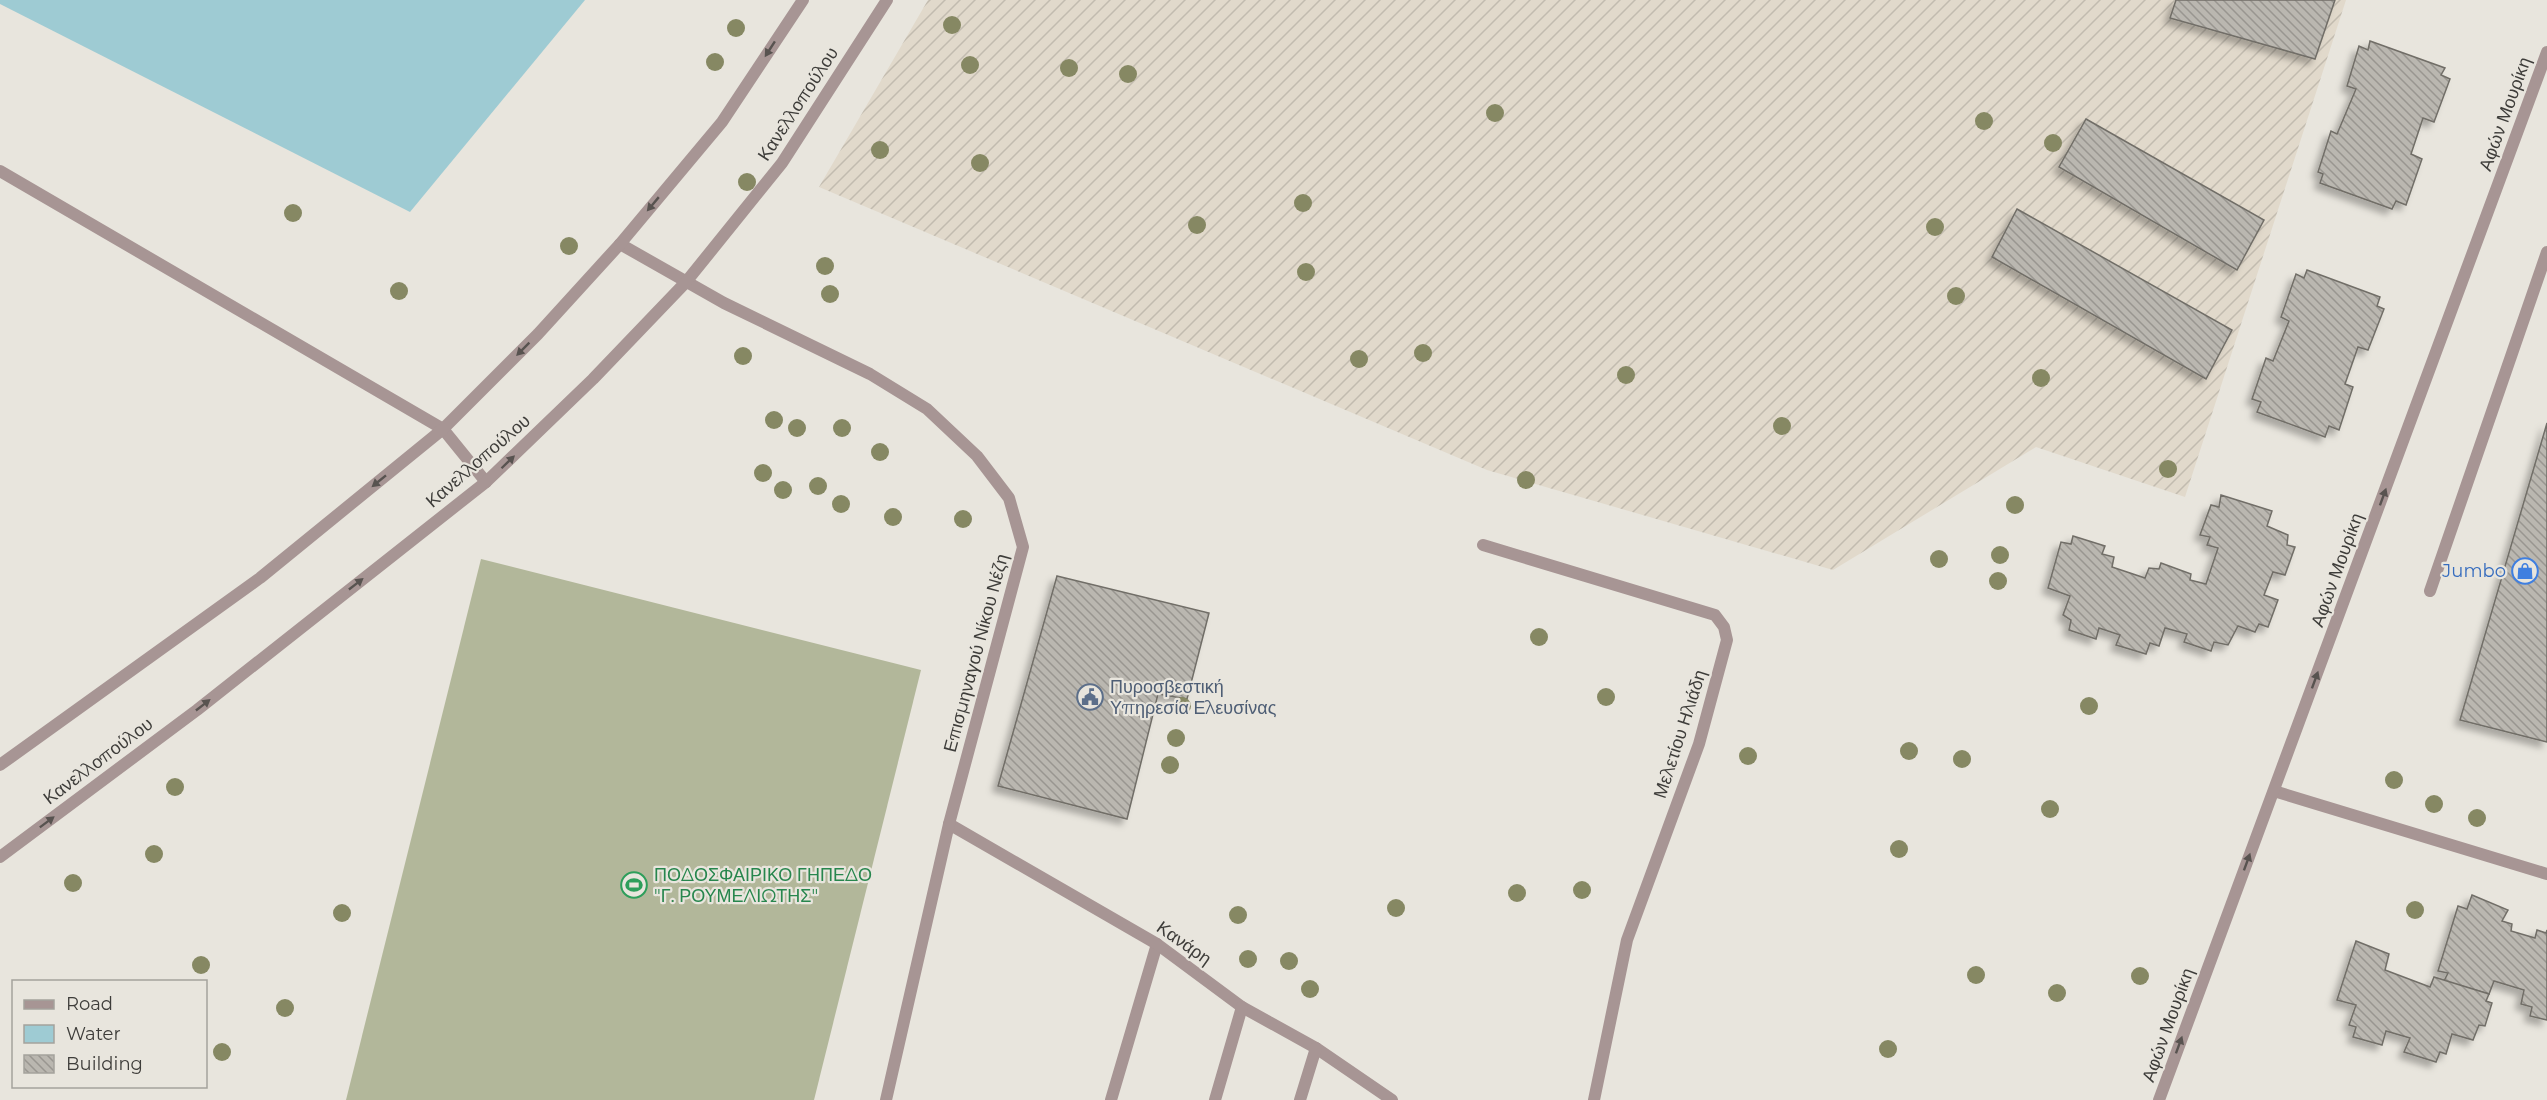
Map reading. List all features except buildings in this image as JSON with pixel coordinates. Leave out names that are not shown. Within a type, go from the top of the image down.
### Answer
[{"type":"street","points":[[0,765],[260,578],[442,429],[538,334],[620,244],[722,122],[803,0]]},
{"type":"street","name":"Κανελλοπούλου","points":[[0,857],[197,710],[486,482],[593,379],[686,282],[782,163],[886,0]]},
{"type":"street","name":"Αφών Μουρίκη","points":[[2159,1100],[2547,52]]},
{"type":"street","points":[[0,171],[442,429],[486,482]]},
{"type":"street","name":"Επισμηναγού Νίκου Νέζη","points":[[620,244],[724,303],[870,374],[927,409],[976,456],[1009,498],[1023,547],[949,824],[886,1100]]},
{"type":"street","points":[[2430,591],[2547,252]]},
{"type":"street","name":"Μελετίου Ηλιάδη","points":[[1483,545],[1715,615],[1724,627],[1727,640],[1699,744],[1627,940],[1594,1100]]},
{"type":"street","points":[[2274,791],[2547,874]]},
{"type":"street","name":"Κανάρη","points":[[949,824],[1157,944],[1242,1006],[1316,1048],[1392,1100]]},
{"type":"street","points":[[1111,1100],[1157,944]]},
{"type":"street","points":[[1215,1100],[1242,1006]]},
{"type":"street","points":[[1300,1100],[1316,1048]]},
{"type":"shaded area","points":[[928,0],[2346,0],[2185,497],[2036,447],[1833,570],[1487,470],[819,187]]},
{"type":"green space","name":"ΠΟΔΟΣΦΑΙΡΙΚΟ ΓΗΠΕΔΟ \"Γ. ΡΟΥΜΕΛΙΩΤΗΣ\"","points":[[481,559],[921,670],[814,1100],[346,1100]]},
{"type":"water","points":[[0,0],[585,0],[410,212],[0,4]]},
{"type":"place","name":"Jumbo","points":[[2525,571]]},
{"type":"place","name":"Πυροσβεστική Υπηρεσία Ελευσίνας","points":[[1090,697]]},
{"type":"place","name":"ΠΟΔΟΣΦΑΙΡΙΚΟ ΓΗΠΕΔΟ \"Γ. ΡΟΥΜΕΛΙΩΤΗΣ\"","points":[[634,885]]}]
